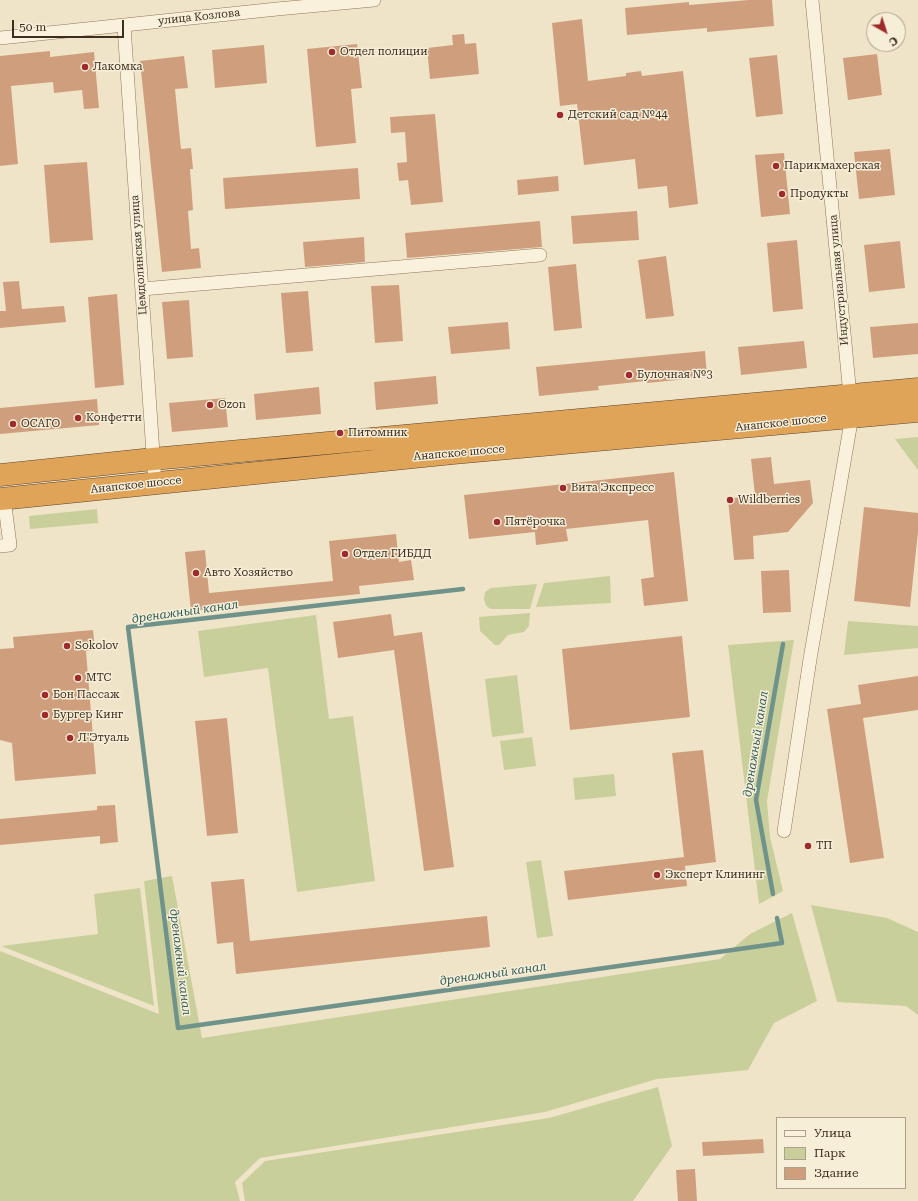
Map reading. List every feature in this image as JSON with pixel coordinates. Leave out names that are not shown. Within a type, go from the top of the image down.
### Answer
[{"type":"highway","name":"Анапское шоссе","points":[[2,498],[155,483],[851,406],[918,389]]},
{"type":"highway","name":"Анапское шоссе","points":[[0,475],[153,459],[851,406],[918,411]]},
{"type":"street","name":"улица Козлова","points":[[0,38],[124,26],[277,8],[374,0]]},
{"type":"street","name":"Индустриальная улица","points":[[784,831],[851,406],[812,0]]},
{"type":"street","name":"Цемдолинская улица","points":[[124,26],[155,483]]},
{"type":"street","points":[[142,289],[540,255]]},
{"type":"street","points":[[2,498],[5,546]]},
{"type":"green space","points":[[918,437],[918,470],[895,439]]},
{"type":"green space","points":[[97,509],[98,523],[30,529],[29,516]]},
{"type":"green space","points":[[610,576],[611,603],[536,607],[544,583]]},
{"type":"green space","points":[[537,584],[530,609],[491,609],[486,606],[484,599],[485,592],[491,588]]},
{"type":"green space","points":[[530,613],[529,626],[524,632],[508,635],[499,645],[495,645],[480,631],[479,617]]},
{"type":"green space","points":[[316,615],[329,719],[353,716],[375,881],[297,892],[268,668],[204,677],[198,631]]},
{"type":"green space","points":[[848,621],[918,626],[918,648],[844,655]]},
{"type":"green space","points":[[794,640],[767,801],[770,837],[783,891],[759,904],[728,645]]},
{"type":"green space","points":[[517,675],[524,733],[492,737],[485,679]]},
{"type":"green space","points":[[532,737],[536,766],[504,770],[500,741]]},
{"type":"green space","points":[[614,774],[616,796],[575,800],[573,778]]},
{"type":"green space","points":[[541,860],[553,936],[537,938],[526,862]]},
{"type":"green space","points":[[172,876],[202,1038],[720,959],[750,934],[792,913],[817,1001],[774,1023],[748,1070],[657,1079],[545,1112],[260,1158],[235,1182],[240,1201],[0,1201],[0,951],[159,1014],[144,881]]},
{"type":"green space","points":[[140,888],[154,1006],[1,946],[98,934],[94,894]]},
{"type":"green space","points":[[811,905],[887,918],[918,932],[918,1015],[906,1006],[837,1002]]},
{"type":"green space","points":[[658,1087],[672,1146],[633,1201],[245,1201],[242,1183],[265,1161],[549,1118]]},
{"type":"building","points":[[749,0],[772,0],[774,26],[707,32],[707,28],[627,35],[625,8],[689,2],[689,5]]},
{"type":"building","points":[[582,19],[588,81],[626,76],[626,73],[641,71],[642,76],[683,71],[698,204],[669,208],[667,186],[638,189],[635,159],[584,165],[577,104],[560,106],[552,23]]},
{"type":"building","points":[[464,34],[465,44],[476,43],[479,74],[430,79],[427,48],[453,45],[452,35]]},
{"type":"building","points":[[357,44],[362,88],[351,89],[356,143],[316,147],[307,49]]},
{"type":"building","points":[[264,45],[267,83],[215,88],[212,50]]},
{"type":"building","points":[[50,51],[50,57],[94,52],[99,108],[84,109],[82,90],[54,93],[53,82],[11,86],[18,164],[0,166],[0,56]]},
{"type":"building","points":[[877,54],[882,95],[848,100],[843,58]]},
{"type":"building","points":[[777,55],[783,114],[756,117],[749,58]]},
{"type":"building","points":[[184,56],[188,88],[175,89],[181,149],[191,148],[193,169],[190,169],[193,210],[188,211],[191,249],[199,248],[201,268],[162,272],[140,61]]},
{"type":"building","points":[[435,114],[443,202],[411,205],[408,180],[399,181],[397,163],[407,162],[405,132],[391,133],[390,117]]},
{"type":"building","points":[[890,149],[895,195],[859,199],[854,152]]},
{"type":"building","points":[[784,153],[790,214],[761,217],[755,155]]},
{"type":"building","points":[[87,162],[93,240],[50,243],[44,165]]},
{"type":"building","points":[[358,168],[360,199],[225,209],[223,178]]},
{"type":"building","points":[[558,176],[559,191],[518,195],[517,180]]},
{"type":"building","points":[[637,211],[639,240],[573,244],[571,216]]},
{"type":"building","points":[[540,221],[542,247],[407,258],[405,233]]},
{"type":"building","points":[[364,237],[365,262],[305,267],[303,242]]},
{"type":"building","points":[[797,240],[803,309],[773,312],[767,243]]},
{"type":"building","points":[[900,241],[905,288],[869,292],[864,245]]},
{"type":"building","points":[[666,256],[674,316],[646,319],[638,260]]},
{"type":"building","points":[[576,264],[582,328],[554,331],[548,267]]},
{"type":"building","points":[[19,281],[22,309],[64,306],[66,322],[0,328],[0,311],[6,311],[3,282]]},
{"type":"building","points":[[399,285],[403,341],[375,343],[371,286]]},
{"type":"building","points":[[308,291],[313,351],[286,353],[281,293]]},
{"type":"building","points":[[117,294],[124,385],[95,388],[88,297]]},
{"type":"building","points":[[189,300],[193,357],[167,359],[162,302]]},
{"type":"building","points":[[508,322],[510,349],[451,354],[448,327]]},
{"type":"building","points":[[918,323],[918,354],[873,358],[870,327]]},
{"type":"building","points":[[804,341],[807,368],[741,375],[738,347]]},
{"type":"building","points":[[705,351],[707,377],[598,386],[599,390],[539,396],[536,367]]},
{"type":"building","points":[[436,376],[438,404],[376,410],[374,382]]},
{"type":"building","points":[[319,387],[321,414],[256,420],[254,394]]},
{"type":"building","points":[[225,398],[228,427],[172,432],[169,403]]},
{"type":"building","points":[[97,399],[99,425],[0,434],[0,408]]},
{"type":"building","points":[[771,457],[774,484],[810,480],[813,503],[788,532],[753,536],[754,559],[734,560],[728,499],[755,495],[751,459]]},
{"type":"building","points":[[674,472],[688,601],[644,606],[641,579],[654,577],[648,520],[566,529],[568,541],[536,545],[535,532],[469,539],[464,495]]},
{"type":"building","points":[[864,507],[918,513],[918,532],[910,607],[854,601]]},
{"type":"building","points":[[396,534],[399,562],[411,560],[414,580],[359,586],[360,594],[191,611],[185,552],[205,550],[209,593],[333,581],[329,541]]},
{"type":"building","points":[[789,570],[791,612],[763,613],[761,571]]},
{"type":"building","points":[[391,614],[394,636],[422,632],[454,867],[424,871],[394,650],[338,658],[333,622]]},
{"type":"building","name":"Бон Пассаж","points":[[93,630],[95,650],[86,651],[96,774],[15,781],[12,743],[0,740],[0,649],[14,648],[13,637]]},
{"type":"building","points":[[682,636],[690,717],[570,730],[562,649]]},
{"type":"building","points":[[918,676],[918,710],[863,718],[884,858],[850,863],[827,709],[861,704],[858,685]]},
{"type":"building","points":[[227,718],[238,833],[207,836],[195,721]]},
{"type":"building","points":[[703,750],[716,862],[685,866],[672,753]]},
{"type":"building","points":[[115,805],[118,842],[100,844],[100,836],[0,845],[0,819],[97,810],[97,806]]},
{"type":"building","points":[[684,857],[687,886],[568,900],[564,871]]},
{"type":"building","points":[[244,879],[250,941],[487,916],[490,947],[236,974],[233,942],[217,944],[211,882]]},
{"type":"building","points":[[763,1139],[764,1153],[703,1156],[702,1142]]},
{"type":"building","points":[[695,1169],[697,1201],[678,1201],[676,1170]]},
{"type":"waterway","name":"дренажный канал","points":[[463,589],[128,627],[178,1028],[782,943],[777,918]]},
{"type":"waterway","name":"дренажный канал","points":[[773,894],[756,800],[783,644]]},
{"type":"place","name":"Отдел полиции","points":[[332,52]]},
{"type":"place","name":"Лакомка","points":[[85,67]]},
{"type":"place","name":"Детский сад №44","points":[[560,115]]},
{"type":"place","name":"Парикмахерская","points":[[776,166]]},
{"type":"place","name":"Продукты","points":[[782,194]]},
{"type":"place","name":"Булочная №3","points":[[629,375]]},
{"type":"place","name":"Ozon","points":[[210,405]]},
{"type":"place","name":"Конфетти","points":[[78,418]]},
{"type":"place","name":"ОСАГО","points":[[13,424]]},
{"type":"place","name":"Питомник","points":[[340,433]]},
{"type":"place","name":"Вита Экспресс","points":[[563,488]]},
{"type":"place","name":"Wildberries","points":[[730,500]]},
{"type":"place","name":"Пятёрочка","points":[[497,522]]},
{"type":"place","name":"Отдел ГИБДД","points":[[345,554]]},
{"type":"place","name":"Авто Хозяйство","points":[[196,573]]},
{"type":"place","name":"Sokolov","points":[[67,646]]},
{"type":"place","name":"МТС","points":[[78,678]]},
{"type":"place","name":"Бон Пассаж","points":[[45,695]]},
{"type":"place","name":"Бургер Кинг","points":[[45,715]]},
{"type":"place","name":"Л'Этуаль","points":[[70,738]]},
{"type":"place","name":"ТП","points":[[808,846]]},
{"type":"place","name":"Эксперт Клининг","points":[[657,875]]}]
